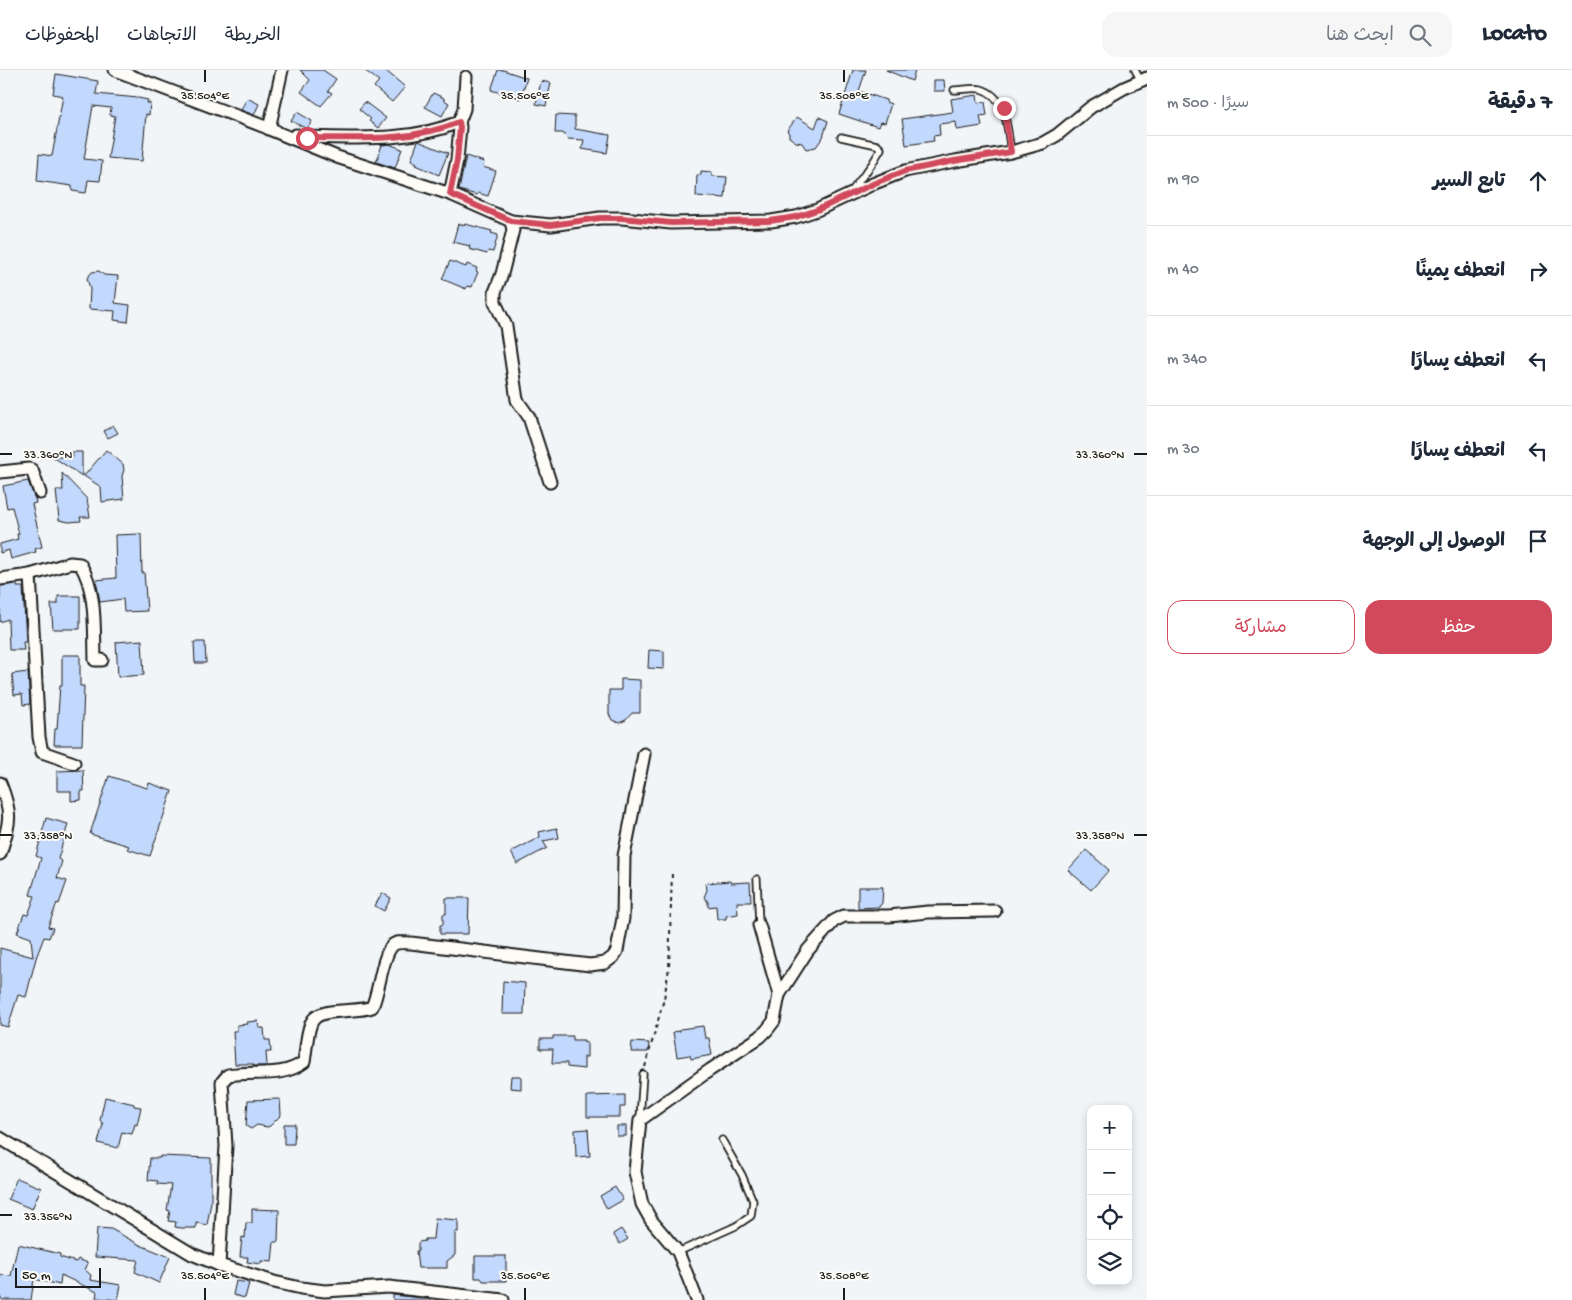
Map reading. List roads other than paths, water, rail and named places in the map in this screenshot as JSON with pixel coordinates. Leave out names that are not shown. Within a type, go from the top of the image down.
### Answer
[{"type":"street","points":[[115,70],[338,157],[450,194],[511,221],[551,225],[600,218],[622,218],[671,223],[770,221],[796,217],[817,210],[849,194],[905,171],[1011,152],[1042,143],[1057,135],[1091,107],[1124,88],[1144,80]]},
{"type":"street","points":[[270,129],[282,70]]},
{"type":"street","points":[[450,194],[457,160],[459,122],[464,109],[466,77]]},
{"type":"street","points":[[270,129],[307,138],[390,137],[425,132],[459,122]]},
{"type":"street","points":[[511,221],[513,230],[502,274],[495,292],[495,302],[506,326],[517,400],[529,417],[550,482]]},
{"type":"street","points":[[0,472],[29,469],[34,473],[40,493]]},
{"type":"street","points":[[0,579],[30,575],[70,564],[80,564],[87,578],[90,595],[94,623],[95,660],[102,660]]},
{"type":"street","points":[[30,575],[39,737],[42,752],[74,763]]},
{"type":"street","points":[[219,1265],[226,1146],[222,1082],[228,1075],[284,1072],[294,1069],[304,1062],[310,1026],[313,1019],[320,1013],[364,1010],[372,1007],[387,954],[392,946],[397,943],[411,943],[590,966],[605,963],[613,957],[617,951],[623,918],[624,856],[644,754]]},
{"type":"street","points":[[0,783],[8,803],[10,818],[0,854]]},
{"type":"street","points":[[697,1300],[678,1252],[651,1220],[642,1204],[635,1172],[640,1120],[768,1030],[774,1021],[779,995],[808,950],[834,921],[844,916],[995,911]]},
{"type":"street","points":[[758,925],[779,995]]},
{"type":"street","points":[[0,1138],[192,1254],[219,1265],[274,1282],[324,1290],[389,1287],[503,1300]]},
{"type":"lane","points":[[1135,70],[1144,80]]},
{"type":"lane","points":[[954,90],[981,89],[996,98],[1004,108],[1011,152]]},
{"type":"lane","points":[[841,138],[877,144],[881,149],[849,194]]},
{"type":"lane","points":[[757,879],[758,925]]},
{"type":"lane","points":[[640,1120],[643,1074]]},
{"type":"lane","points":[[678,1252],[736,1226],[751,1216],[753,1202],[742,1175],[722,1140]]}]
